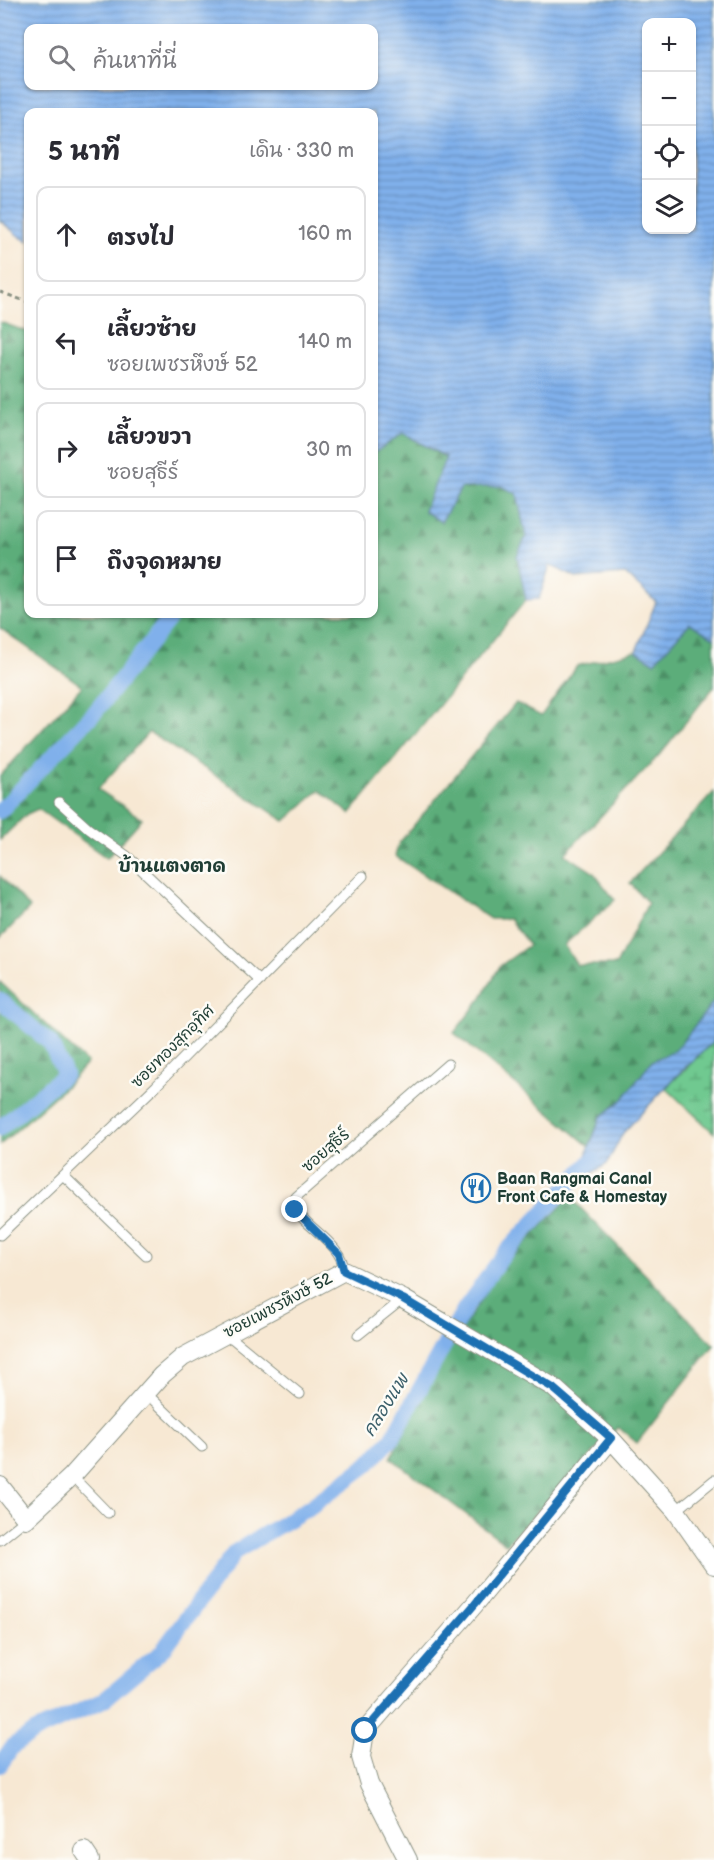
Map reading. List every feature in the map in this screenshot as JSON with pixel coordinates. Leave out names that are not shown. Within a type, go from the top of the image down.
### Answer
[{"type":"street","name":"ซอยเพชรหึงษ์ 52","points":[[26,1519],[72,1476],[146,1393],[183,1357],[344,1271],[403,1299],[553,1388],[611,1438],[676,1511],[714,1565]]},
{"type":"street","points":[[408,1860],[369,1784],[361,1757],[365,1731],[475,1604],[611,1438]]},
{"type":"street","points":[[0,1486],[26,1519]]},
{"type":"lane","points":[[59,802],[88,829],[127,856],[260,981]]},
{"type":"lane","name":"ซอยทองสุกอุทิศ","points":[[0,1235],[64,1176],[363,876]]},
{"type":"lane","name":"ซอยสุธีร์","points":[[344,1271],[343,1258],[300,1216],[292,1203],[448,1064]]},
{"type":"lane","points":[[64,1176],[146,1255]]},
{"type":"lane","points":[[358,1335],[403,1299]]},
{"type":"lane","points":[[228,1335],[300,1394]]},
{"type":"lane","points":[[146,1393],[202,1447]]},
{"type":"lane","points":[[72,1476],[108,1513]]},
{"type":"lane","points":[[676,1511],[714,1480]]},
{"type":"lane","points":[[0,1540],[26,1519]]},
{"type":"path","points":[[0,292],[24,301]]},
{"type":"green space","points":[[0,322],[24,331],[24,618],[378,618],[378,450],[403,433],[446,458],[424,511],[441,522],[461,488],[502,486],[517,494],[526,537],[517,556],[526,600],[350,814],[320,790],[285,821],[149,732],[98,789],[142,819],[107,858],[38,809],[27,814],[0,840],[0,776],[82,686],[0,628]]},
{"type":"green space","points":[[690,623],[714,638],[714,687],[661,753],[565,854],[593,872],[615,900],[564,945],[577,965],[616,965],[648,903],[630,883],[714,792],[714,1001],[676,1050],[652,1061],[623,1099],[601,1117],[589,1146],[454,1033],[482,997],[500,966],[529,945],[509,919],[490,919],[395,856],[399,843],[516,703],[541,716],[577,666],[636,651],[654,662]]},
{"type":"green space","points":[[0,876],[30,908],[0,938]]},
{"type":"green space","points":[[0,982],[87,1063],[67,1085],[0,1145]]},
{"type":"green space","points":[[714,1041],[714,1133],[666,1088]]},
{"type":"green space","points":[[570,1197],[714,1345],[637,1443],[618,1427],[506,1544],[391,1458],[438,1368],[500,1269]]},
{"type":"water","points":[[0,0],[714,0],[714,638],[690,623],[654,662],[636,651],[656,602],[625,574],[576,578],[550,565],[539,599],[526,600],[517,556],[526,537],[517,494],[502,486],[461,488],[441,522],[424,511],[446,457],[403,433],[378,450],[378,108],[24,108],[24,239],[0,221]]},
{"type":"water","points":[[714,1001],[714,1041],[683,1069],[623,1133],[607,1164],[589,1175],[578,1176],[601,1117],[623,1099],[652,1061],[676,1050]]},
{"type":"waterway","points":[[0,811],[95,712],[170,618]]},
{"type":"waterway","points":[[0,1000],[50,1043],[65,1074],[0,1128]]},
{"type":"waterway","name":"คลองแพ","points":[[0,1765],[12,1747],[36,1731],[104,1700],[162,1651],[235,1552],[310,1507],[367,1465],[392,1439],[465,1308],[505,1253],[593,1159]]},
{"type":"place","name":"Baan Rangmai Canal Front Cafe & Homestay","points":[[476,1188]]},
{"type":"district","name":"บ้านแตงตาด","points":[[172,866]]},
{"type":"route","points":[[295,1210],[343,1258],[344,1271],[363,1278],[403,1299],[553,1388],[611,1438],[475,1604],[365,1731]]}]
